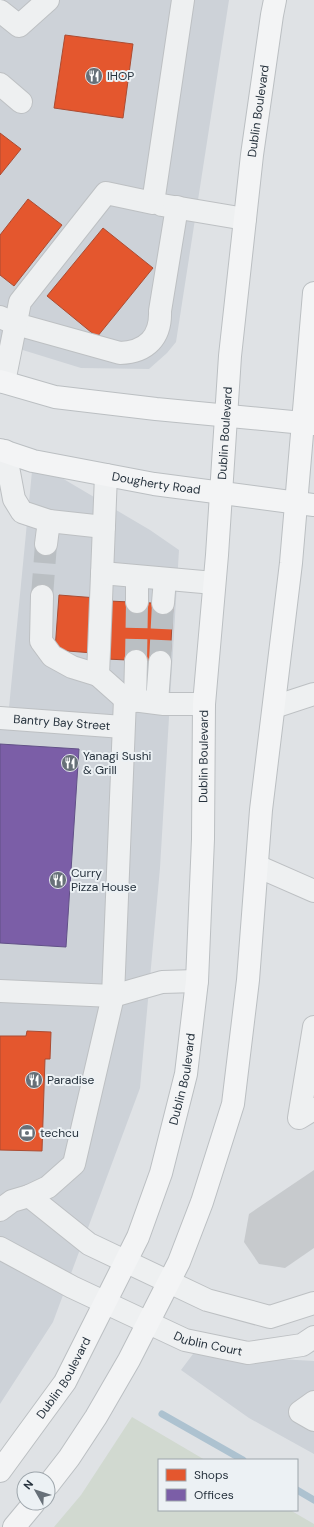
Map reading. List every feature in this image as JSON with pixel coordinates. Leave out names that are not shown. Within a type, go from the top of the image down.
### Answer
[{"type":"main road","name":"Dublin Boulevard","points":[[0,1471],[65,1382],[138,1237],[161,1172],[186,1074],[197,981],[203,840],[204,704],[230,356],[252,155],[275,0]]},
{"type":"main road","points":[[56,1475],[96,1417],[130,1360],[179,1262],[202,1202],[233,1104],[248,980],[262,810],[274,707],[292,563],[305,504],[314,293]]},
{"type":"main road","points":[[2,381],[56,396],[156,409],[308,424]]},
{"type":"main road","name":"Dougherty Road","points":[[2,451],[33,461],[154,484],[305,504]]},
{"type":"main road","points":[[14,1527],[27,1511]]},
{"type":"street","points":[[0,11],[19,26],[48,0]]},
{"type":"street","points":[[153,203],[183,0]]},
{"type":"street","points":[[0,84],[21,102]]},
{"type":"street","points":[[2,381],[8,321],[20,302],[106,193],[245,219]]},
{"type":"street","points":[[8,321],[120,353],[132,352],[142,348],[150,342],[157,333],[161,322],[160,311],[177,207]]},
{"type":"street","points":[[2,451],[14,499],[22,512],[49,521],[104,526]]},
{"type":"street","points":[[98,675],[106,475]]},
{"type":"street","points":[[46,544],[49,521]]},
{"type":"street","points":[[102,573],[214,583]]},
{"type":"street","points":[[137,577],[137,602]]},
{"type":"street","points":[[163,603],[166,579]]},
{"type":"street","points":[[42,596],[41,641],[52,656],[72,667],[98,675],[130,700],[204,704]]},
{"type":"street","points":[[0,1210],[12,1201],[29,1196],[48,1187],[74,1164],[113,996],[123,727],[130,700],[136,661]]},
{"type":"street","points":[[157,702],[160,662]]},
{"type":"street","points":[[274,707],[314,694]]},
{"type":"street","name":"Bantry Bay Street","points":[[0,718],[123,727]]},
{"type":"street","points":[[257,866],[314,891]]},
{"type":"street","points":[[0,991],[113,996],[162,982],[197,981]]},
{"type":"street","points":[[314,1026],[299,1118],[314,1109]]},
{"type":"street","points":[[29,1196],[89,1244],[207,1300],[270,1317],[314,1303]]},
{"type":"street","name":"Dublin Court","points":[[0,1248],[38,1270],[185,1340],[248,1353],[302,1345],[314,1337]]},
{"type":"street","points":[[314,1402],[300,1412],[314,1420]]},
{"type":"shaded area","points":[[0,0],[229,0],[176,342],[167,353],[149,369],[81,368],[0,343]]},
{"type":"shaded area","points":[[33,461],[150,530],[179,550],[160,868],[140,1088],[53,1322],[0,1404],[0,718],[8,718]]},
{"type":"shaded area","points":[[193,1354],[314,1361],[314,1454],[249,1418],[181,1370]]},
{"type":"shaded area","points":[[132,1417],[203,1459],[158,1459],[158,1511],[292,1511],[314,1524],[314,1527],[54,1527],[81,1495]]},
{"type":"building: Shops","name":"IHOP","points":[[65,35],[133,44],[123,118],[54,108]]},
{"type":"building: Shops","points":[[0,133],[21,149],[0,175]]},
{"type":"building: Shops","points":[[28,199],[62,225],[14,286],[0,275],[0,235]]},
{"type":"building: Shops","points":[[103,228],[153,268],[97,337],[47,296]]},
{"type":"building: Shops","points":[[59,595],[97,598],[93,653],[55,650]]},
{"type":"building: Shops","points":[[109,601],[173,604],[170,662],[106,659]]},
{"type":"building: Shops","points":[[27,1031],[51,1032],[50,1059],[45,1059],[42,1151],[0,1150],[0,1036],[26,1036]]},
{"type":"building: Offices","points":[[0,744],[79,749],[66,947],[0,943]]},
{"type":"building: Other","points":[[314,1170],[314,1248],[285,1268],[259,1264],[244,1242],[249,1214]]},
{"type":"waterway","points":[[162,1414],[241,1459]]},
{"type":"waterway","points":[[298,1491],[314,1500]]},
{"type":"tunnel","points":[[42,596],[46,544]]},
{"type":"tunnel","points":[[136,661],[137,602]]},
{"type":"tunnel","points":[[160,662],[163,603]]},
{"type":"place","name":"IHOP","points":[[94,76]]},
{"type":"place","name":"Yanagi Sushi & Grill","points":[[70,763]]},
{"type":"place","name":"Curry Pizza House","points":[[58,880]]},
{"type":"place","name":"Paradise","points":[[34,1080]]},
{"type":"place","name":"techcu","points":[[27,1133]]}]
